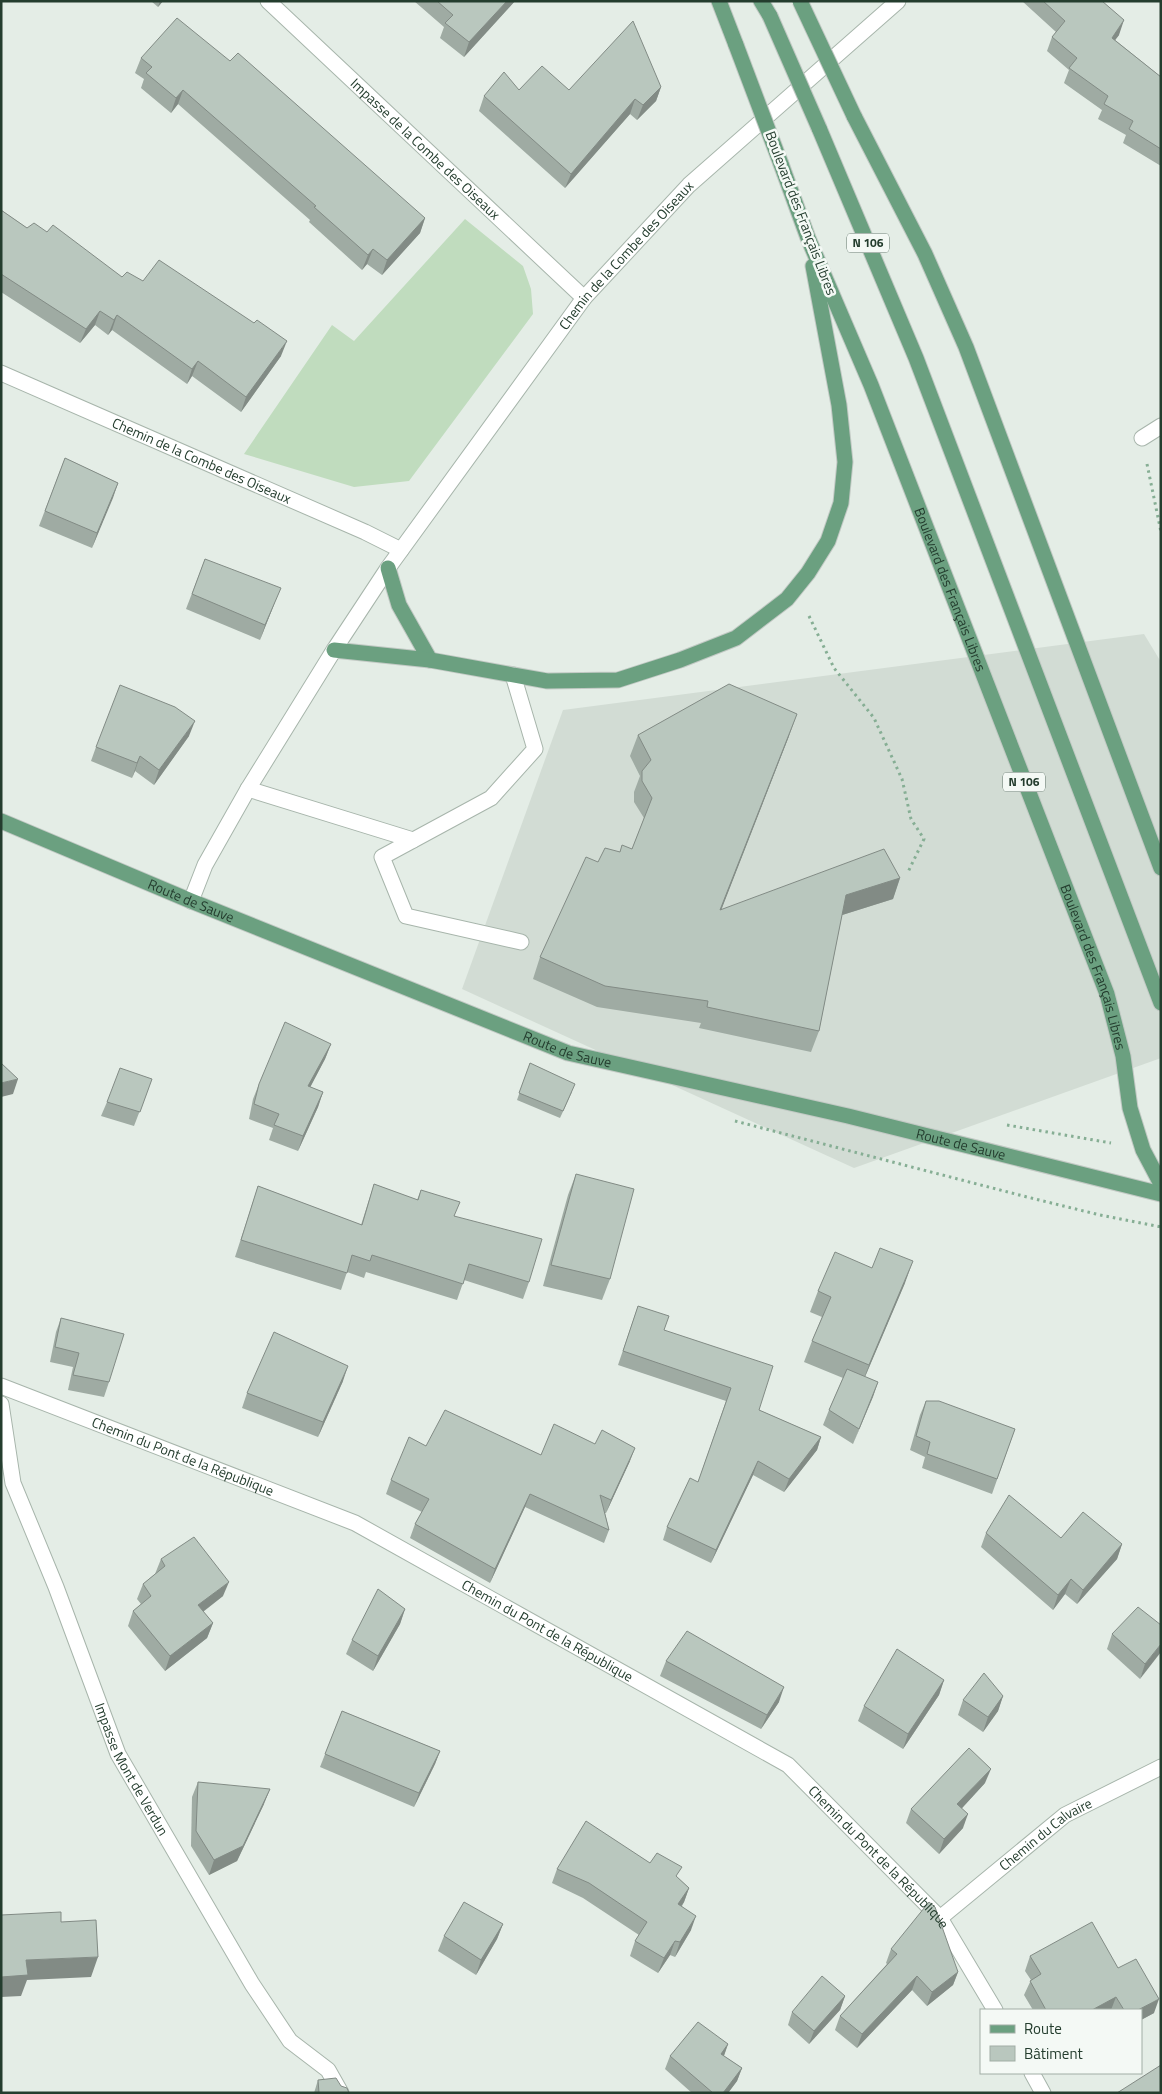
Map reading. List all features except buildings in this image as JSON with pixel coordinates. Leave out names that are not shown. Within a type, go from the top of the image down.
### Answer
[{"type":"main road","name":"Boulevard des Français Libres","points":[[719,1],[808,238],[871,385],[1107,994],[1123,1056],[1130,1108],[1143,1150],[1161,1184]]},
{"type":"main road","name":"N 106","points":[[763,1],[916,358],[1161,1003]]},
{"type":"main road","points":[[800,1],[854,116],[925,254],[966,347],[1161,868]]},
{"type":"main road","points":[[334,650],[430,660],[547,681],[618,680],[672,663],[736,638],[787,599],[828,541],[841,503],[845,462],[839,405],[808,238]]},
{"type":"main road","points":[[388,568],[399,605],[430,660]]},
{"type":"main road","name":"Route de Sauve","points":[[1,822],[568,1053],[848,1116],[1161,1194]]},
{"type":"street","name":"Impasse de la Combe des Oiseaux","points":[[268,1],[584,298]]},
{"type":"street","name":"Chemin de la Combe des Oiseaux","points":[[191,901],[205,865],[248,789],[334,650],[388,568],[584,298],[688,185],[898,1]]},
{"type":"street","name":"Chemin de la Combe des Oiseaux","points":[[1,373],[365,532],[401,550]]},
{"type":"street","points":[[1142,438],[1161,426]]},
{"type":"street","points":[[514,675],[535,749],[491,798],[382,857],[406,916],[521,942]]},
{"type":"street","points":[[248,789],[413,840]]},
{"type":"street","name":"Chemin du Pont de la République","points":[[1,1386],[355,1524],[788,1764],[940,1918],[994,2009]]},
{"type":"street","name":"Impasse Mont de Verdun","points":[[1,1404],[13,1483],[56,1587],[118,1754],[252,1984],[290,2041],[328,2070],[341,2093]]},
{"type":"street","name":"Chemin du Calvaire","points":[[940,1918],[1065,1815],[1161,1767]]},
{"type":"street","points":[[1033,2074],[1043,2093]]},
{"type":"path","points":[[1142,438],[1161,532]]},
{"type":"path","points":[[796,588],[834,668],[874,718],[902,779],[912,819],[924,839],[908,872]]},
{"type":"path","points":[[915,1167],[1045,1202],[1161,1227]]},
{"type":"shaded area","points":[[1144,634],[1161,662],[1161,1058],[854,1168],[462,989],[563,710]]},
{"type":"green space","points":[[465,219],[523,266],[531,289],[533,314],[409,481],[354,487],[244,454],[332,325],[354,341]]}]
